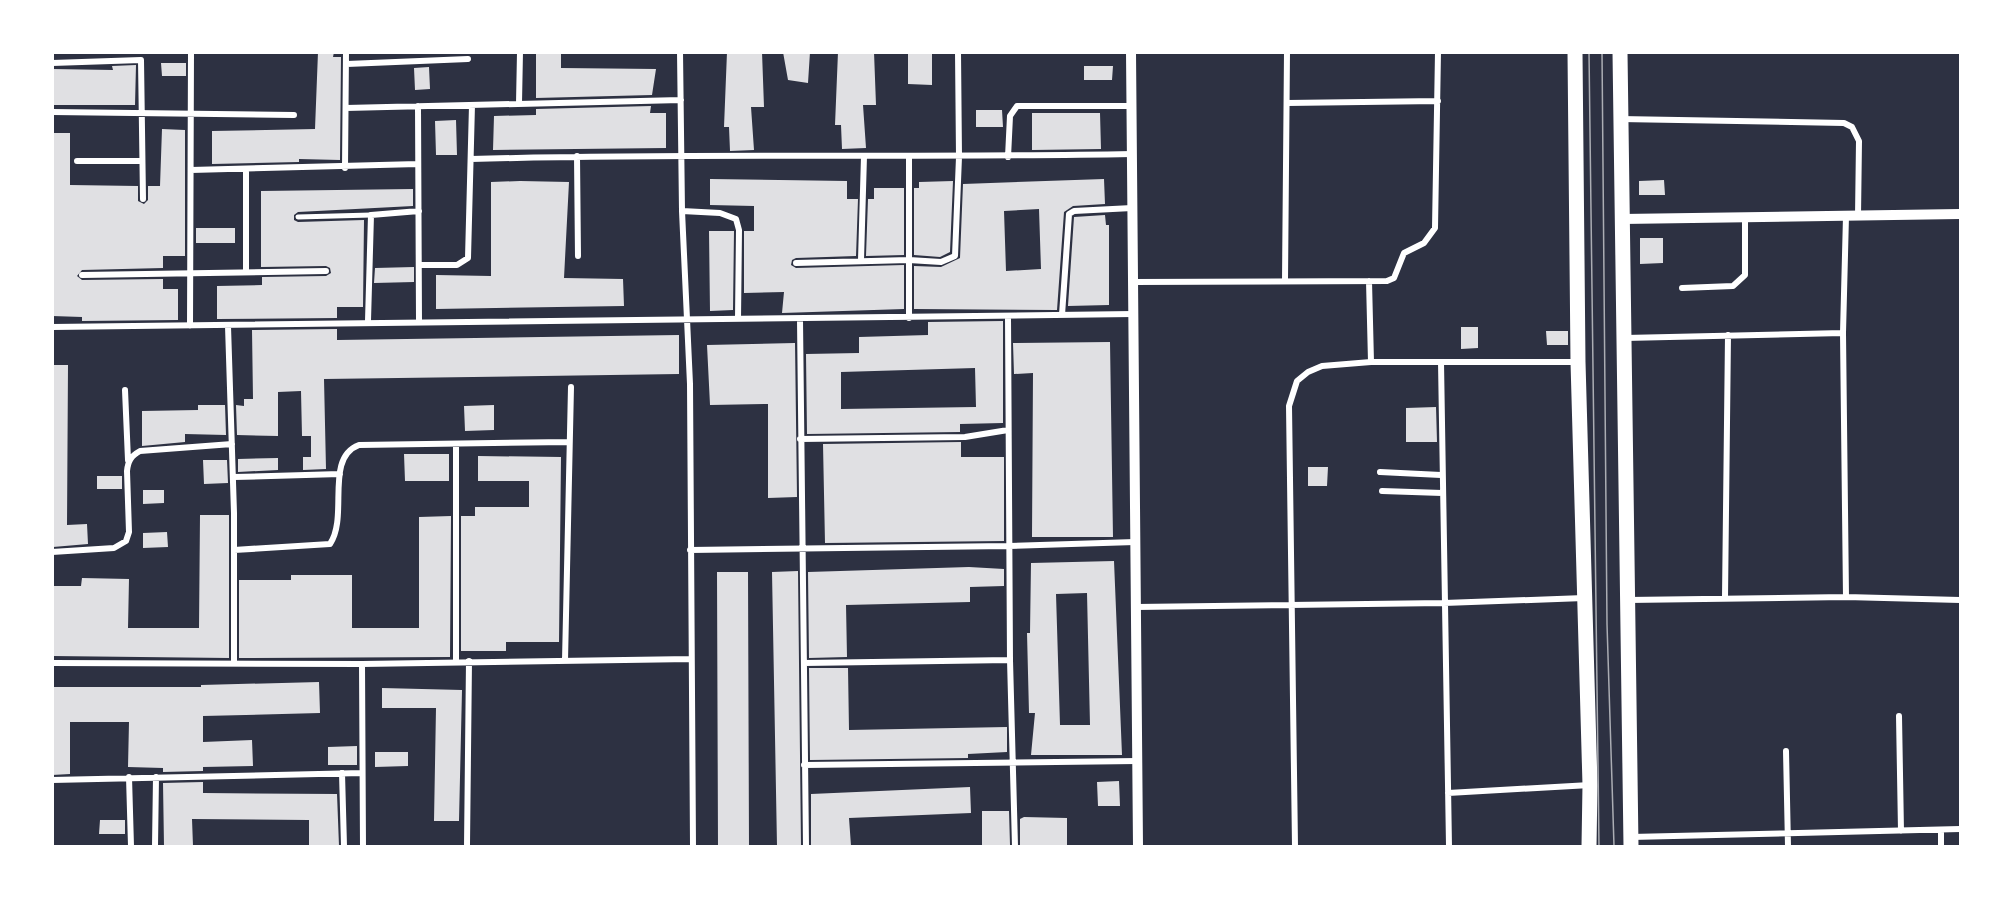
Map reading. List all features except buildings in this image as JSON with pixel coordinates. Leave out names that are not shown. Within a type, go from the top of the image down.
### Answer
[{"type":"main road","points":[[1575,52],[1578,362],[1590,785],[1589,846]]},
{"type":"main road","points":[[1620,52],[1631,842]]},
{"type":"street","points":[[190,326],[191,52]]},
{"type":"street","points":[[345,168],[346,52]]},
{"type":"street","points":[[393,62],[394,52]]},
{"type":"street","points":[[519,103],[520,52]]},
{"type":"street","points":[[680,52],[682,211],[687,321],[693,846]]},
{"type":"street","points":[[796,263],[861,260],[941,262],[955,256],[959,156],[958,52]]},
{"type":"street","points":[[1131,52],[1138,846]]},
{"type":"street","points":[[1285,281],[1287,52]]},
{"type":"street","points":[[1133,282],[1394,278],[1407,249],[1424,243],[1435,228],[1438,52]]},
{"type":"street","points":[[346,64],[468,59]]},
{"type":"street","points":[[52,63],[141,60],[143,199]]},
{"type":"street","points":[[346,108],[681,100]]},
{"type":"street","points":[[1287,104],[1438,101]]},
{"type":"street","points":[[419,265],[457,265],[468,258],[472,105]]},
{"type":"street","points":[[418,106],[419,321]]},
{"type":"street","points":[[1008,157],[1010,116],[1017,106],[1131,106]]},
{"type":"street","points":[[52,112],[294,115]]},
{"type":"street","points":[[1620,119],[1844,123],[1852,127],[1859,141],[1858,216]]},
{"type":"street","points":[[471,159],[682,154],[1008,157],[1132,154]]},
{"type":"street","points":[[577,156],[578,256]]},
{"type":"street","points":[[861,260],[864,156]]},
{"type":"street","points":[[909,157],[909,318]]},
{"type":"street","points":[[77,161],[141,160]]},
{"type":"street","points":[[191,170],[345,168],[418,164]]},
{"type":"street","points":[[246,169],[246,271]]},
{"type":"street","points":[[1062,315],[1069,214],[1074,211],[1132,208]]},
{"type":"street","points":[[298,217],[419,211]]},
{"type":"street","points":[[682,211],[720,213],[736,219],[739,230],[738,319]]},
{"type":"street","points":[[1622,219],[1960,214]]},
{"type":"street","points":[[368,321],[371,215]]},
{"type":"street","points":[[1846,216],[1843,333],[1846,597]]},
{"type":"street","points":[[1682,288],[1733,286],[1740,282],[1745,275],[1745,217]]},
{"type":"street","points":[[82,275],[326,271]]},
{"type":"street","points":[[1369,280],[1371,362]]},
{"type":"street","points":[[52,327],[228,326],[368,321],[800,320],[1133,314]]},
{"type":"street","points":[[1008,316],[1010,660],[1015,846]]},
{"type":"street","points":[[800,320],[806,846]]},
{"type":"street","points":[[228,326],[234,477],[234,663]]},
{"type":"street","points":[[1623,338],[1843,333]]},
{"type":"street","points":[[1725,598],[1728,335]]},
{"type":"street","points":[[1296,846],[1289,406],[1297,381],[1322,366],[1371,362],[1578,362]]},
{"type":"street","points":[[1441,362],[1441,475],[1449,846]]},
{"type":"street","points":[[565,661],[571,387]]},
{"type":"street","points":[[52,552],[114,548],[126,541],[129,532],[125,390]]},
{"type":"street","points":[[800,439],[965,437],[1008,430]]},
{"type":"street","points":[[234,550],[330,544],[336,535],[338,523],[341,462],[349,448],[370,444],[456,445],[569,442]]},
{"type":"street","points":[[128,461],[140,451],[232,444]]},
{"type":"street","points":[[456,445],[456,661]]},
{"type":"street","points":[[1380,472],[1441,475]]},
{"type":"street","points":[[234,477],[340,474]]},
{"type":"street","points":[[1382,491],[1442,493]]},
{"type":"street","points":[[690,550],[1135,542]]},
{"type":"street","points":[[1627,600],[1846,597],[1960,600]]},
{"type":"street","points":[[1136,607],[1444,603],[1585,598]]},
{"type":"street","points":[[52,663],[362,664],[469,660],[690,659]]},
{"type":"street","points":[[467,846],[469,660]]},
{"type":"street","points":[[804,663],[1010,660]]},
{"type":"street","points":[[362,664],[363,846]]},
{"type":"street","points":[[1899,716],[1901,831]]},
{"type":"street","points":[[1786,751],[1788,846]]},
{"type":"street","points":[[804,765],[1137,761]]},
{"type":"street","points":[[342,773],[344,846]]},
{"type":"street","points":[[52,780],[362,773]]},
{"type":"street","points":[[129,777],[130,846]]},
{"type":"street","points":[[155,846],[156,777]]},
{"type":"street","points":[[1448,793],[1590,785]]},
{"type":"street","points":[[1631,842],[1960,829]]},
{"type":"street","points":[[1941,830],[1941,846]]},
{"type":"tram line","points":[[1589,52],[1599,846]]},
{"type":"tram line","points":[[1602,52],[1607,624],[1614,846]]}]
